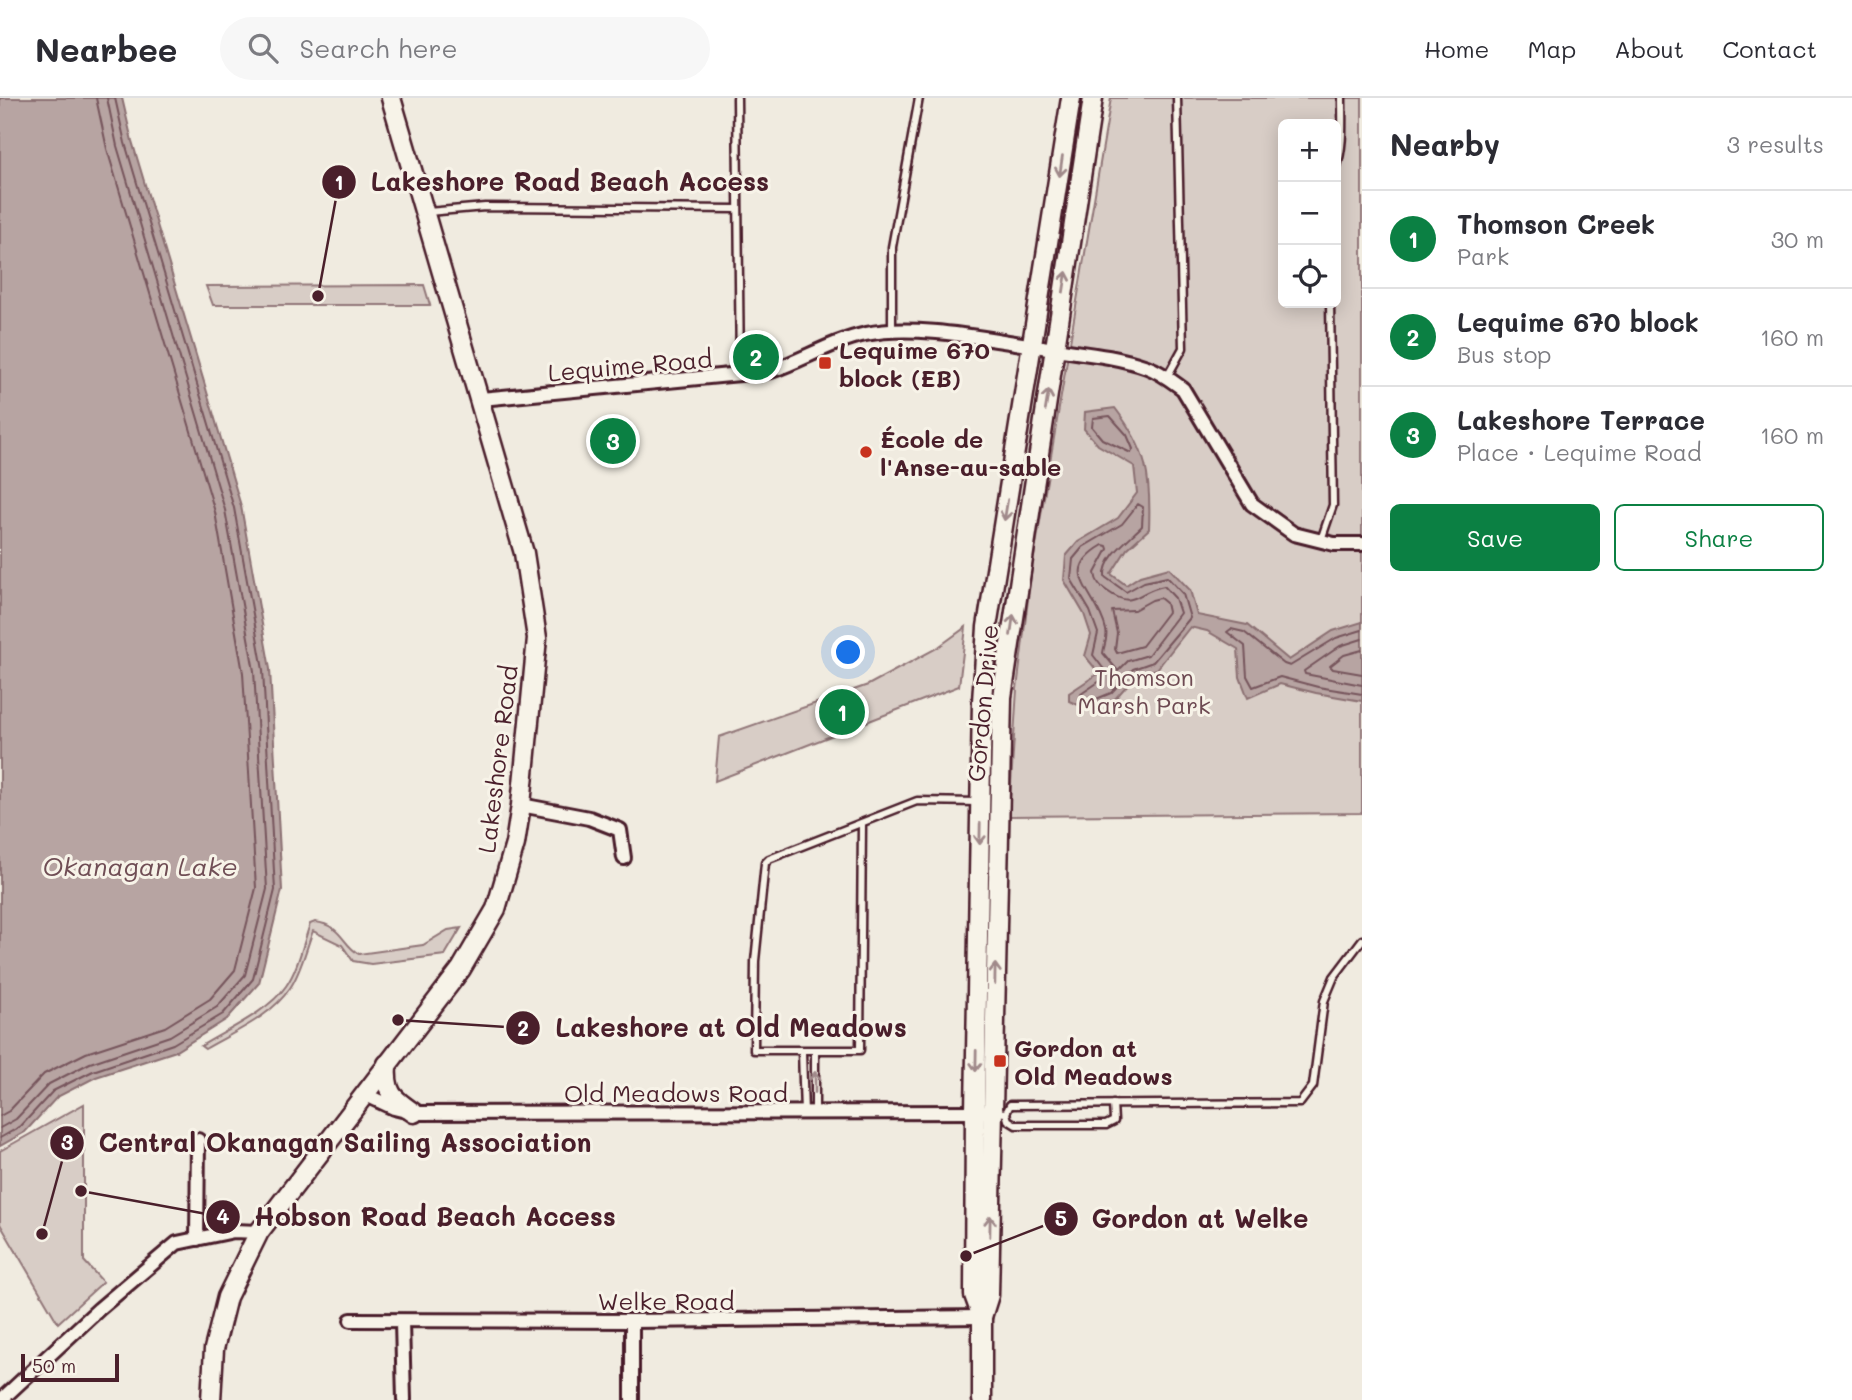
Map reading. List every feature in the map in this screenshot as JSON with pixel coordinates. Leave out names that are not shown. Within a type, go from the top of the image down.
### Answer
[{"type":"main road","name":"Lakeshore Road","points":[[211,1400],[214,1349],[228,1297],[259,1232],[461,969],[496,909],[515,844],[521,805],[537,638],[524,553],[391,98]]},
{"type":"main road","name":"Gordon Drive","points":[[991,1112],[980,802],[987,627],[1071,98]]},
{"type":"main road","name":"Gordon Drive","points":[[982,1400],[982,1317],[989,1295],[1002,697],[1093,98]]},
{"type":"main road","points":[[387,1064],[388,1091],[414,1113]]},
{"type":"street","name":"Lequime Road","points":[[481,399],[771,371],[866,334],[892,331],[925,332],[1104,354],[1148,368],[1167,377],[1183,390],[1252,503],[1294,534],[1320,542],[1362,544]]},
{"type":"street","points":[[521,805],[589,818],[620,830],[624,858]]},
{"type":"street","name":"Old Meadows Road","points":[[364,1094],[394,1108],[414,1113],[991,1112]]},
{"type":"street","points":[[197,1239],[198,1140]]},
{"type":"street","points":[[1,1400],[99,1309],[177,1243],[234,1231],[259,1232]]},
{"type":"street","name":"Welke Road","points":[[351,1320],[632,1321],[982,1317]]},
{"type":"street","points":[[632,1321],[632,1400]]},
{"type":"street","points":[[402,1322],[404,1400]]},
{"type":"lane","points":[[737,98],[740,376]]},
{"type":"lane","points":[[892,331],[892,247],[919,98]]},
{"type":"lane","points":[[1167,377],[1183,348],[1177,98]]},
{"type":"lane","points":[[1341,146],[1342,98]]},
{"type":"lane","points":[[426,212],[485,207],[737,209]]},
{"type":"lane","points":[[1320,542],[1333,505],[1330,308]]},
{"type":"lane","points":[[862,823],[860,1050],[754,1051],[755,961],[765,863],[769,859],[917,801],[999,802]]},
{"type":"lane","points":[[991,1112],[1010,1105],[1300,1103],[1314,1086],[1324,1001],[1334,977],[1362,940]]},
{"type":"lane","points":[[802,1052],[809,1112]]},
{"type":"lane","points":[[809,1112],[815,1052]]},
{"type":"lane","points":[[991,1112],[1016,1125],[1106,1125],[1114,1121],[1113,1104]]},
{"type":"green space","name":"Thomson Marsh Park","points":[[1111,98],[1362,98],[1362,813],[1009,816],[1017,689],[1031,575]]},
{"type":"green space","points":[[424,285],[430,305],[213,305],[206,286]]},
{"type":"green space","points":[[966,627],[959,686],[715,781],[719,737],[868,685],[937,648]]},
{"type":"green space","points":[[315,922],[331,927],[359,954],[423,945],[448,930],[461,928],[445,955],[371,964],[353,961],[342,945],[313,931],[297,975],[282,998],[262,1016],[240,1030],[205,1049],[201,1046],[258,1012],[279,995],[294,972],[310,924]]},
{"type":"green space","points":[[84,1104],[84,1261],[103,1282],[58,1323],[0,1224],[0,1151]]},
{"type":"water","name":"Okanagan Lake","points":[[0,98],[122,98],[132,141],[241,506],[270,669],[282,890],[259,983],[227,1019],[176,1051],[96,1077],[57,1097],[25,1132],[0,1146]]},
{"type":"water","points":[[1115,408],[1135,438],[1145,465],[1149,494],[1149,529],[1127,549],[1111,574],[1126,585],[1140,576],[1169,568],[1190,590],[1197,615],[1247,625],[1289,660],[1333,631],[1362,622],[1362,701],[1280,684],[1248,698],[1240,677],[1238,649],[1207,631],[1190,627],[1157,669],[1136,675],[1115,699],[1090,710],[1069,701],[1069,693],[1099,673],[1085,656],[1091,635],[1084,614],[1064,580],[1066,556],[1078,542],[1118,518],[1137,493],[1134,466],[1098,445],[1084,429],[1085,412]]},
{"type":"place","name":"Lakeshore Road Beach Access","points":[[318,296]]},
{"type":"place","name":"Lequime 670 block","points":[[756,357]]},
{"type":"place","name":"Lequime 670 block (EB)","points":[[825,363]]},
{"type":"place","name":"Lakeshore Terrace","points":[[613,441]]},
{"type":"place","name":"École de l'Anse-au-sable","points":[[866,452]]},
{"type":"place","name":"Thomson Creek","points":[[842,712]]},
{"type":"place","name":"Lakeshore at Old Meadows","points":[[398,1020]]},
{"type":"place","name":"Gordon at Old Meadows","points":[[1000,1061]]},
{"type":"place","name":"Hobson Road Beach Access","points":[[81,1191]]},
{"type":"place","name":"Central Okanagan Sailing Association","points":[[42,1234]]},
{"type":"place","name":"Gordon at Welke","points":[[966,1256]]}]
